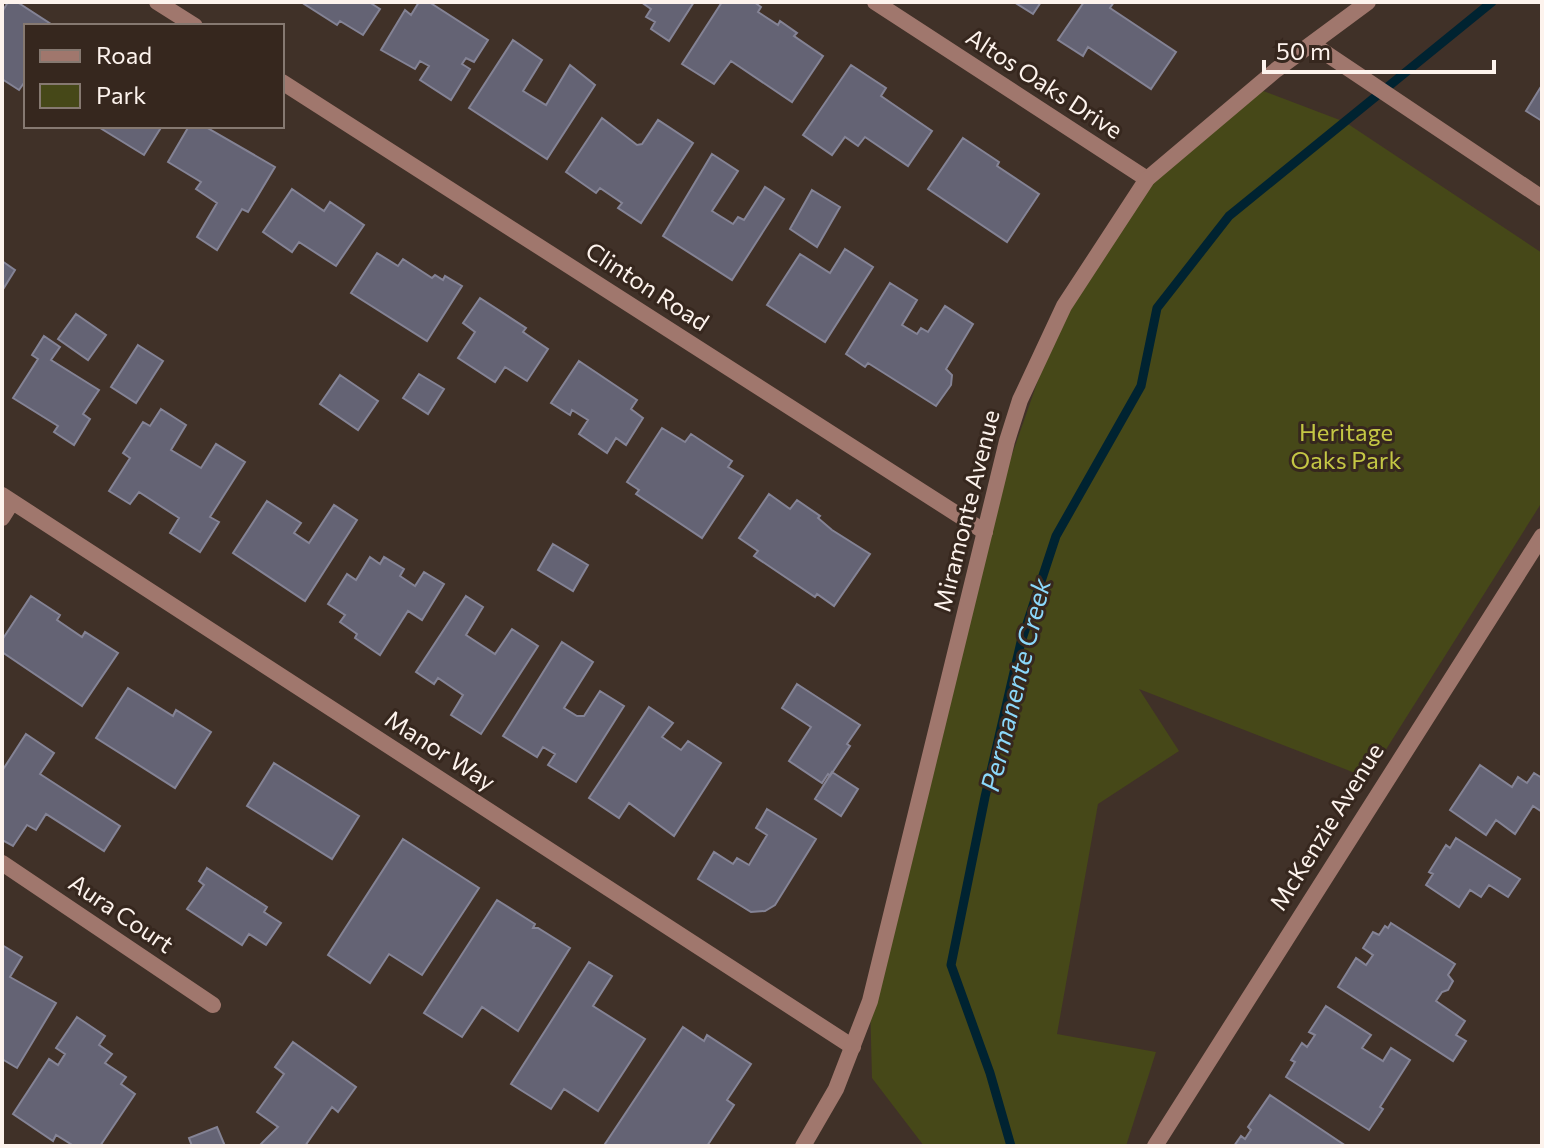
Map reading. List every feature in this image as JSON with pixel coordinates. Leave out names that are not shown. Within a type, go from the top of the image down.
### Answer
[{"type":"street","points":[[157,2],[192,24]]},
{"type":"street","name":"Altos Oaks Drive","points":[[875,2],[1147,179]]},
{"type":"street","name":"Miramonte Avenue","points":[[803,1146],[836,1089],[870,1001],[1007,441],[1020,400],[1041,354],[1077,284],[1147,179],[1276,70],[1368,2]]},
{"type":"street","points":[[1312,44],[1542,198]]},
{"type":"street","name":"Clinton Road","points":[[284,83],[985,532]]},
{"type":"street","points":[[2,518],[7,499]]},
{"type":"street","name":"Manor Way","points":[[7,499],[853,1047]]},
{"type":"street","name":"McKenzie Avenue","points":[[1155,1146],[1542,536]]},
{"type":"street","name":"Aura Court","points":[[2,863],[213,1005]]},
{"type":"green space","name":"Heritage Oaks Park","points":[[1258,89],[1345,122],[1542,253],[1542,502],[1368,778],[1139,689],[1179,751],[1098,804],[1057,1034],[1156,1052],[1126,1146],[924,1146],[872,1078],[870,1001],[985,532],[1064,306],[1147,179]]},
{"type":"building","points":[[8,2],[17,2],[51,24],[24,24],[24,83],[19,90],[2,79],[2,12]]},
{"type":"building","points":[[301,2],[369,2],[380,9],[363,35],[340,21],[337,25]]},
{"type":"building","points":[[419,2],[429,2],[488,40],[474,62],[466,58],[462,64],[470,69],[451,100],[420,80],[429,66],[420,61],[415,69],[381,50],[405,10],[411,15]]},
{"type":"building","points":[[641,2],[694,2],[669,41],[651,29],[655,22],[646,17],[651,9]]},
{"type":"building","points":[[722,2],[754,2],[761,7],[758,12],[778,25],[780,21],[797,33],[794,36],[823,56],[792,102],[731,61],[714,84],[682,64]]},
{"type":"building","points":[[1014,2],[1041,2],[1033,14]]},
{"type":"building","points":[[1084,2],[1114,2],[1110,8],[1176,52],[1151,89],[1088,47],[1083,56],[1058,40]]},
{"type":"building","points":[[513,40],[542,60],[523,91],[546,105],[570,65],[595,85],[547,159],[469,108]]},
{"type":"building","points":[[851,65],[886,88],[881,96],[932,131],[908,166],[865,137],[858,146],[845,137],[832,155],[803,135]]},
{"type":"building","points":[[1542,85],[1542,121],[1526,111]]},
{"type":"building","points":[[602,118],[637,145],[642,144],[658,120],[693,143],[641,223],[618,208],[622,203],[600,188],[596,193],[566,172]]},
{"type":"building","points":[[100,128],[161,128],[144,155]]},
{"type":"building","points":[[188,128],[207,128],[275,167],[248,212],[242,209],[217,250],[197,237],[217,203],[196,189],[201,182],[168,162]]},
{"type":"building","points":[[963,138],[1039,194],[1007,242],[928,189]]},
{"type":"building","points":[[712,154],[738,171],[712,211],[733,224],[738,217],[744,220],[765,187],[784,199],[732,280],[663,236]]},
{"type":"building","points":[[292,189],[324,211],[330,202],[364,225],[336,266],[299,242],[292,252],[263,232]]},
{"type":"building","points":[[812,190],[840,207],[817,247],[790,229]]},
{"type":"building","points":[[845,249],[873,267],[825,342],[767,305],[800,254],[830,273]]},
{"type":"building","points":[[377,253],[398,266],[403,259],[432,278],[435,275],[443,280],[445,276],[462,286],[427,341],[351,293]]},
{"type":"building","points":[[2,261],[15,270],[2,291]]},
{"type":"building","points":[[890,283],[917,300],[902,325],[917,334],[921,328],[928,332],[945,306],[973,324],[946,369],[952,375],[951,385],[936,406],[868,363],[865,367],[846,354]]},
{"type":"building","points":[[480,298],[526,328],[523,332],[548,349],[527,381],[505,367],[495,382],[458,358],[475,332],[463,323]]},
{"type":"building","points":[[76,314],[106,335],[88,360],[58,339]]},
{"type":"building","points":[[44,336],[60,347],[51,360],[99,390],[83,414],[90,419],[74,445],[54,432],[58,426],[13,398],[38,359],[32,355]]},
{"type":"building","points":[[138,345],[163,361],[136,403],[111,387]]},
{"type":"building","points":[[579,361],[637,400],[631,409],[643,418],[626,445],[616,438],[607,453],[579,434],[588,420],[572,410],[570,415],[551,403]]},
{"type":"building","points":[[419,374],[444,389],[428,414],[403,398]]},
{"type":"building","points":[[340,375],[378,401],[358,430],[320,404]]},
{"type":"building","points":[[161,409],[186,425],[171,450],[201,468],[216,444],[245,462],[210,517],[219,522],[200,552],[170,533],[179,518],[139,492],[130,504],[109,491],[130,458],[123,453],[143,422],[150,426]]},
{"type":"building","points":[[662,428],[685,442],[691,434],[732,461],[728,467],[743,476],[702,538],[636,494],[639,490],[627,482]]},
{"type":"building","points":[[769,494],[790,509],[797,500],[820,516],[818,518],[832,530],[870,554],[834,606],[817,594],[815,597],[754,556],[758,551],[739,538]]},
{"type":"building","points":[[267,501],[301,523],[294,533],[309,543],[334,505],[357,520],[305,601],[233,553]]},
{"type":"building","points":[[553,544],[588,565],[573,591],[538,570]]},
{"type":"building","points":[[370,557],[380,564],[384,557],[404,569],[400,576],[415,586],[424,572],[444,584],[422,620],[408,611],[380,655],[355,638],[357,634],[340,622],[345,615],[328,604],[347,574],[356,580]]},
{"type":"building","points":[[31,596],[60,615],[57,620],[82,637],[85,632],[118,653],[82,706],[2,652],[2,640]]},
{"type":"building","points":[[466,596],[483,607],[466,635],[495,654],[512,629],[538,646],[481,734],[451,715],[463,695],[438,678],[434,684],[416,672]]},
{"type":"building","points":[[562,642],[593,662],[564,708],[577,716],[584,716],[600,691],[624,706],[576,782],[548,765],[555,754],[543,747],[537,757],[503,736]]},
{"type":"building","points":[[797,684],[860,725],[847,744],[850,746],[822,783],[789,761],[811,727],[782,708]]},
{"type":"building","points":[[128,688],[173,716],[176,710],[211,732],[175,788],[96,738]]},
{"type":"building","points":[[649,707],[673,723],[662,737],[681,750],[688,741],[721,763],[674,836],[629,803],[619,818],[589,798]]},
{"type":"building","points":[[26,734],[54,753],[40,774],[120,826],[104,851],[46,814],[36,830],[27,825],[13,846],[2,840],[2,771]]},
{"type":"building","points":[[274,763],[359,816],[332,859],[247,806]]},
{"type":"building","points":[[1480,765],[1512,787],[1518,777],[1527,783],[1534,773],[1542,778],[1542,812],[1533,806],[1515,834],[1496,820],[1486,835],[1450,810]]},
{"type":"building","points":[[832,772],[858,789],[841,816],[815,799]]},
{"type":"building","points":[[767,809],[816,839],[775,905],[765,911],[751,912],[698,879],[714,852],[733,864],[737,858],[749,865],[767,835],[756,828]]},
{"type":"building","points":[[1456,838],[1520,879],[1508,897],[1489,885],[1481,897],[1470,890],[1459,907],[1426,885],[1433,874],[1429,872],[1446,845],[1450,848]]},
{"type":"building","points":[[403,839],[479,888],[422,975],[389,954],[370,983],[328,955]]},
{"type":"building","points":[[207,868],[267,907],[264,912],[281,923],[266,945],[249,934],[242,945],[187,909],[204,885],[199,881]]},
{"type":"building","points":[[497,900],[535,924],[533,928],[570,948],[518,1031],[482,1007],[462,1037],[424,1013]]},
{"type":"building","points":[[1391,923],[1455,964],[1448,975],[1453,981],[1436,1001],[1465,1021],[1456,1035],[1466,1041],[1453,1061],[1338,987],[1356,958],[1366,965],[1373,955],[1363,948],[1373,932],[1379,935]]},
{"type":"building","points":[[2,945],[22,957],[10,977],[56,1003],[17,1068],[2,1059]]},
{"type":"building","points":[[589,962],[612,976],[593,1006],[645,1039],[598,1111],[564,1089],[551,1109],[511,1084]]},
{"type":"building","points":[[1326,1006],[1371,1035],[1362,1048],[1383,1061],[1391,1048],[1410,1060],[1369,1130],[1286,1077],[1295,1062],[1291,1060],[1302,1043],[1307,1047],[1315,1035],[1309,1032]]},
{"type":"building","points":[[77,1017],[105,1036],[99,1045],[112,1054],[105,1063],[126,1077],[121,1084],[135,1094],[100,1146],[74,1146],[56,1135],[53,1141],[13,1114],[49,1059],[58,1065],[65,1054],[56,1048]]},
{"type":"building","points":[[683,1027],[704,1041],[707,1035],[751,1064],[727,1100],[734,1105],[707,1146],[608,1146],[605,1144]]},
{"type":"building","points":[[293,1042],[356,1087],[338,1112],[332,1107],[305,1146],[259,1146],[278,1127],[257,1112],[284,1074],[275,1067]]},
{"type":"building","points":[[1270,1095],[1346,1146],[1234,1146],[1241,1136],[1245,1139],[1251,1130],[1248,1127]]},
{"type":"building","points":[[217,1127],[225,1146],[192,1146],[189,1138]]},
{"type":"waterway","name":"Permanente Creek","points":[[1011,1146],[990,1073],[951,965],[1021,642],[1056,536],[1141,386],[1157,308],[1229,216],[1492,2]]}]
